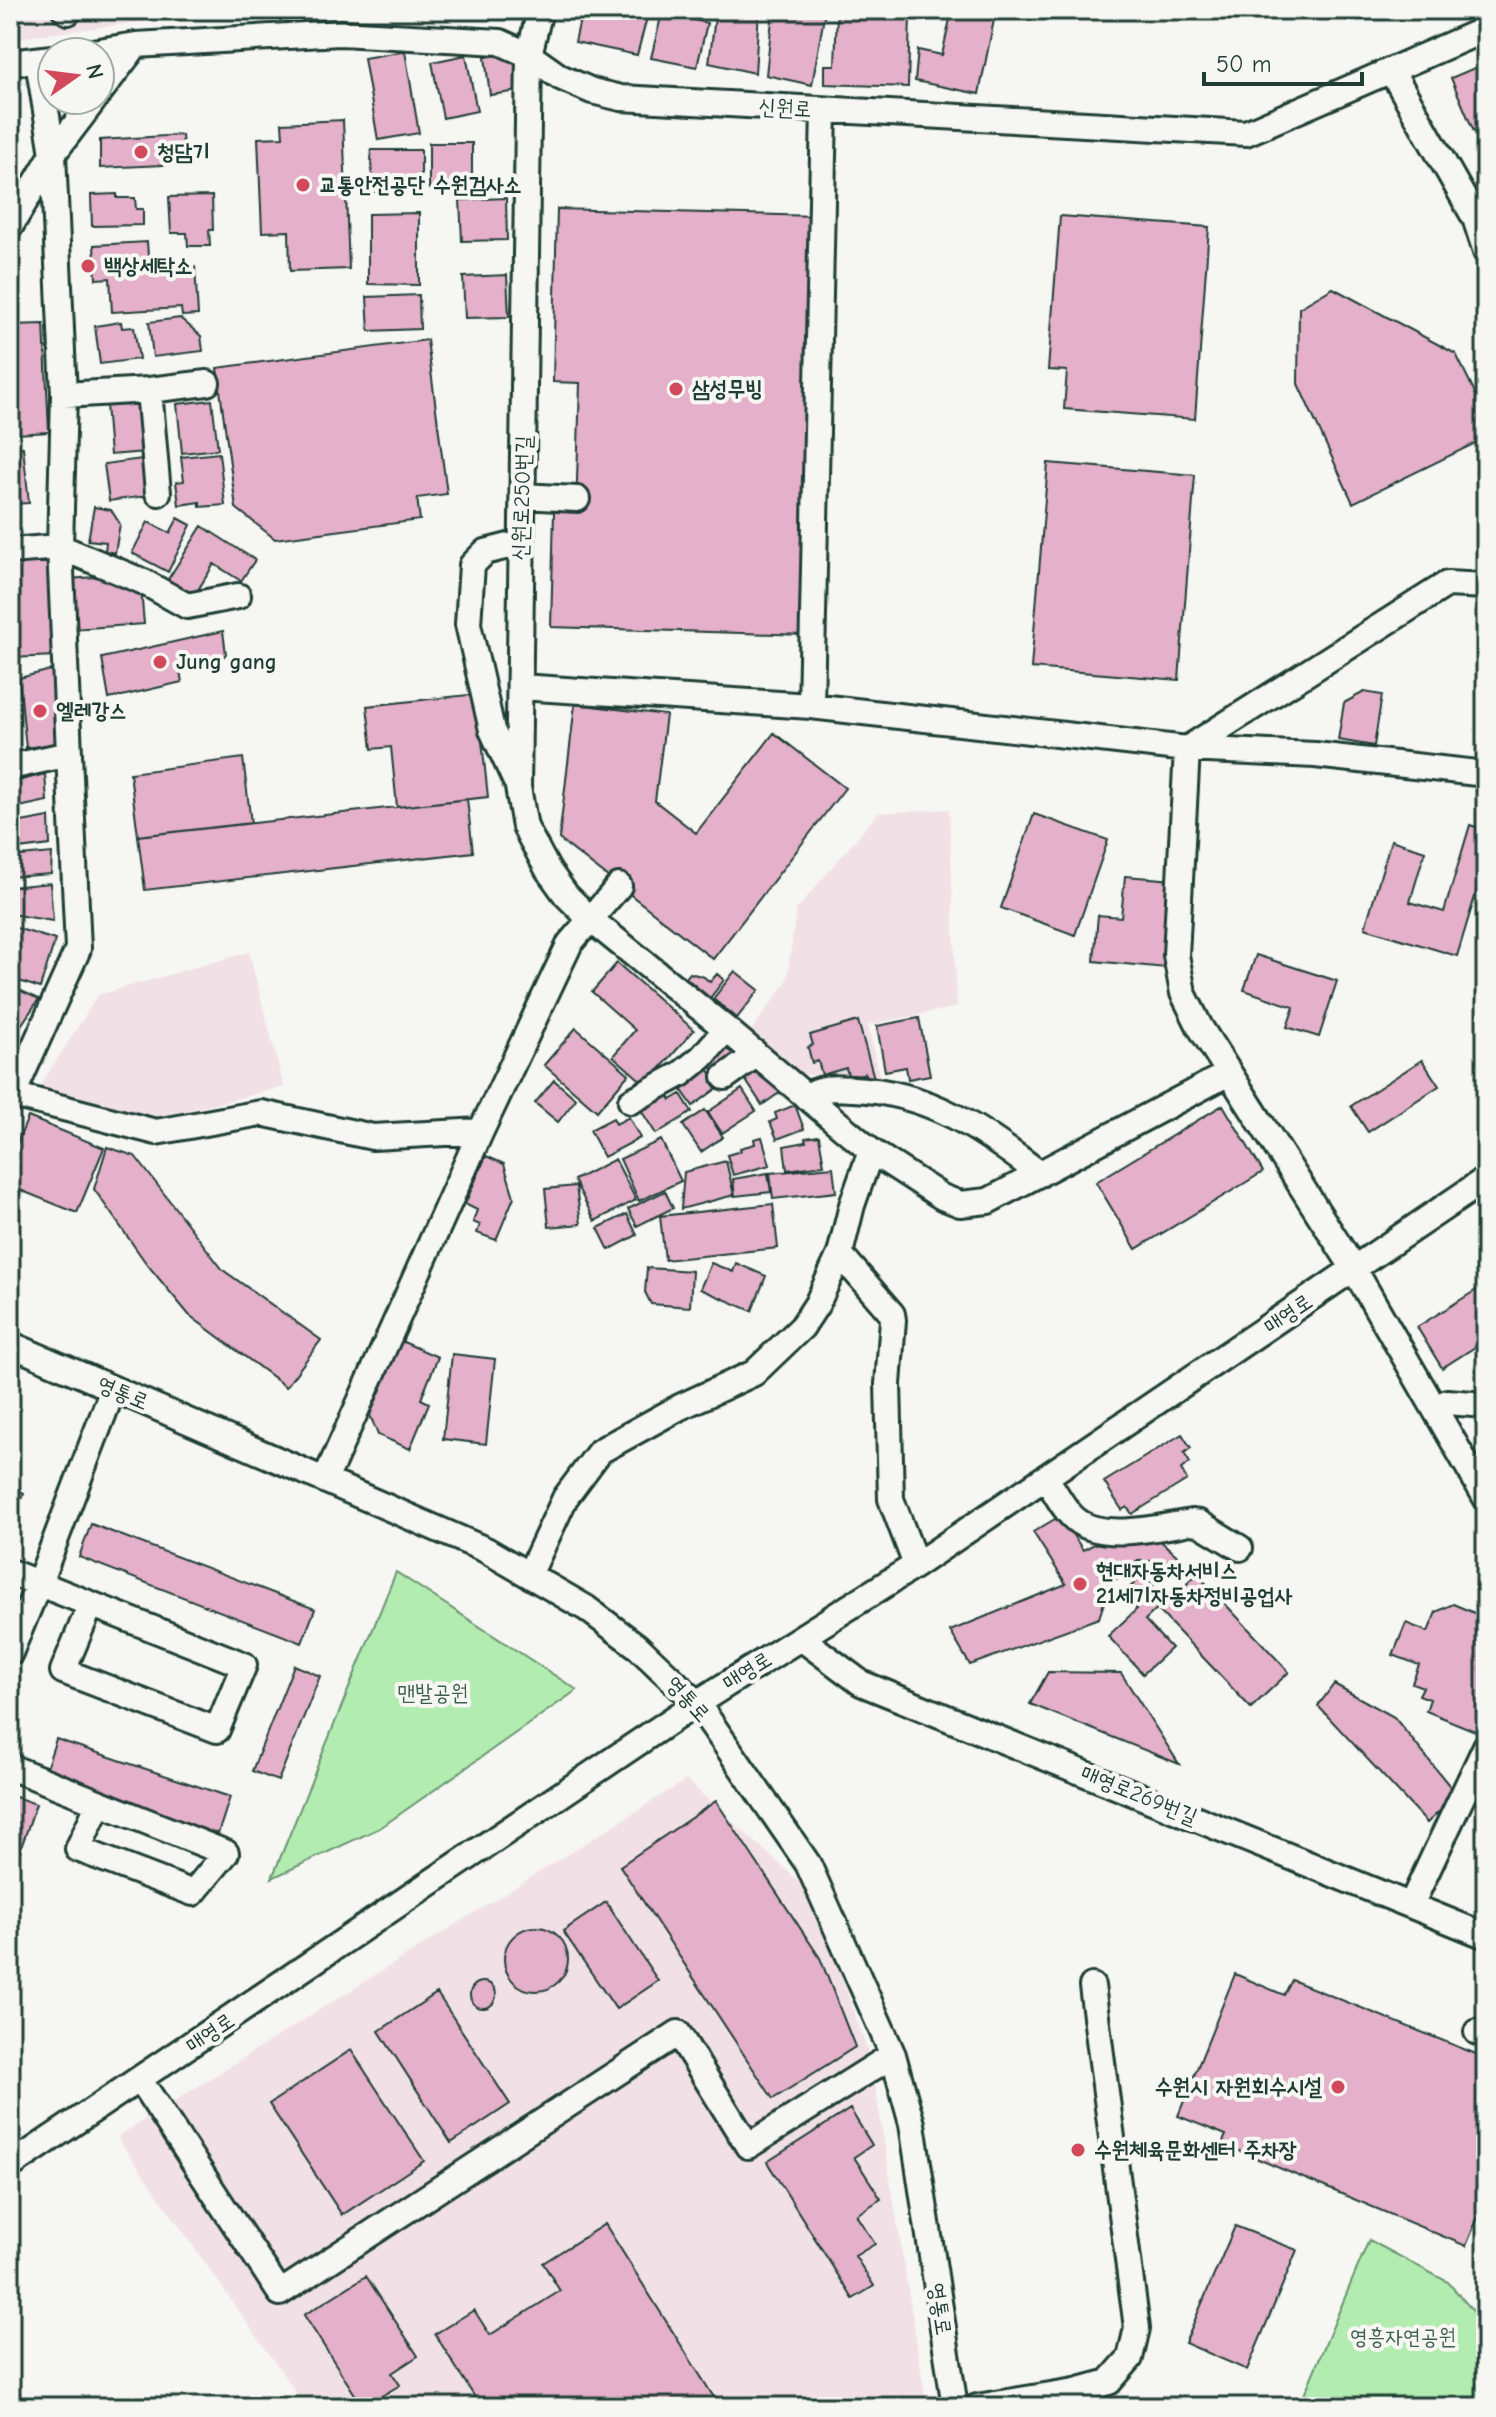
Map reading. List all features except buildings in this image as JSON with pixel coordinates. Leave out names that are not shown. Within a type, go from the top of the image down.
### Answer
[{"type":"street","name":"신원로250번길","points":[[540,10],[529,55],[518,787],[525,827],[548,870],[566,895],[590,919],[871,1151],[923,1187],[960,1204],[988,1201],[1229,1073]]},
{"type":"street","name":"신원로","points":[[116,48],[265,37],[376,34],[500,42],[529,55],[560,77],[592,91],[621,98],[1246,133],[1486,29]]},
{"type":"street","points":[[116,71],[136,45]]},
{"type":"street","points":[[10,63],[36,60]]},
{"type":"street","points":[[1391,70],[1475,218],[1486,252]]},
{"type":"street","points":[[811,706],[824,110]]},
{"type":"street","points":[[50,116],[64,395],[60,547],[78,949],[12,1098],[156,1132],[261,1113],[373,1137],[481,1131]]},
{"type":"street","points":[[10,227],[53,154],[82,116]]},
{"type":"street","points":[[64,395],[207,383]]},
{"type":"street","points":[[149,390],[158,493]]},
{"type":"street","points":[[523,496],[577,499]]},
{"type":"street","points":[[518,787],[492,730],[468,624],[472,565],[485,552],[520,543]]},
{"type":"street","points":[[10,551],[60,547],[144,582],[187,606],[238,596]]},
{"type":"street","points":[[1187,749],[1447,584],[1486,586]]},
{"type":"street","points":[[520,687],[811,706],[1187,749],[1315,755],[1486,774]]},
{"type":"street","points":[[1187,749],[1178,965],[1183,993],[1229,1073],[1354,1269],[1486,1498]]},
{"type":"street","points":[[10,767],[69,754]]},
{"type":"street","points":[[325,1480],[481,1131],[570,943],[619,886]]},
{"type":"street","points":[[631,1101],[681,1074],[702,1057],[726,1029]]},
{"type":"street","points":[[725,1077],[750,1059],[754,1052]]},
{"type":"street","points":[[806,1097],[816,1089],[837,1088],[922,1101],[960,1117],[1040,1174]]},
{"type":"street","points":[[530,1573],[565,1498],[600,1451],[667,1414],[754,1373],[809,1317],[840,1254],[856,1191],[871,1151]]},
{"type":"street","name":"매영로","points":[[10,2166],[697,1703],[916,1565],[1486,1179]]},
{"type":"street","points":[[840,1254],[892,1314],[888,1364],[891,1499],[916,1565]]},
{"type":"street","name":"영통로","points":[[10,1344],[425,1521],[530,1573],[586,1608],[637,1646],[697,1703],[808,1864],[893,2055],[912,2124],[955,2407]]},
{"type":"street","points":[[10,1653],[113,1389]]},
{"type":"street","points":[[1435,1409],[1447,1402],[1486,1405]]},
{"type":"street","points":[[1046,1478],[1073,1518],[1098,1530],[1141,1530],[1199,1523],[1240,1548]]},
{"type":"street","points":[[10,1572],[39,1583],[244,1665],[217,1730],[63,1671],[91,1604]]},
{"type":"street","name":"매영로269번길","points":[[801,1638],[861,1683],[1486,1936]]},
{"type":"street","points":[[1411,1905],[1486,1746]]},
{"type":"street","points":[[10,1767],[226,1853],[193,1893],[78,1849],[99,1803]]},
{"type":"street","points":[[977,2407],[1075,2391],[1109,2382],[1130,2358],[1137,2328],[1092,1986]]},
{"type":"street","points":[[140,2080],[280,2293],[678,2033],[748,2146],[893,2055]]},
{"type":"shaded area","points":[[10,10],[232,10],[10,39]]},
{"type":"shaded area","points":[[949,809],[957,1007],[868,1025],[880,1078],[865,1082],[802,1074],[751,1031],[787,981],[796,910],[878,813]]},
{"type":"shaded area","points":[[249,952],[284,1087],[141,1122],[39,1088],[98,995]]},
{"type":"shaded area","points":[[686,1780],[813,1894],[871,2061],[927,2407],[306,2407],[117,2137]]},
{"type":"green space","name":"맨발공원","points":[[396,1572],[577,1690],[380,1828],[272,1878]]},
{"type":"green space","name":"영흥자연공원","points":[[1369,2240],[1448,2282],[1486,2326],[1486,2407],[1299,2407]]},
{"type":"place","name":"청담기","points":[[141,152]]},
{"type":"place","name":"교통안전공단 수원검사소","points":[[303,185]]},
{"type":"place","name":"백상세탁소","points":[[88,266]]},
{"type":"place","name":"삼성무빙","points":[[676,389]]},
{"type":"place","name":"Jung gang","points":[[160,662]]},
{"type":"place","name":"엘레강스","points":[[40,711]]},
{"type":"place","name":"현대자동차서비스 21세기자동차정비공업사","points":[[1080,1584]]},
{"type":"place","name":"수원시 자원회수시설","points":[[1338,2087]]},
{"type":"place","name":"수원체육문화센터 주차장","points":[[1078,2150]]}]
